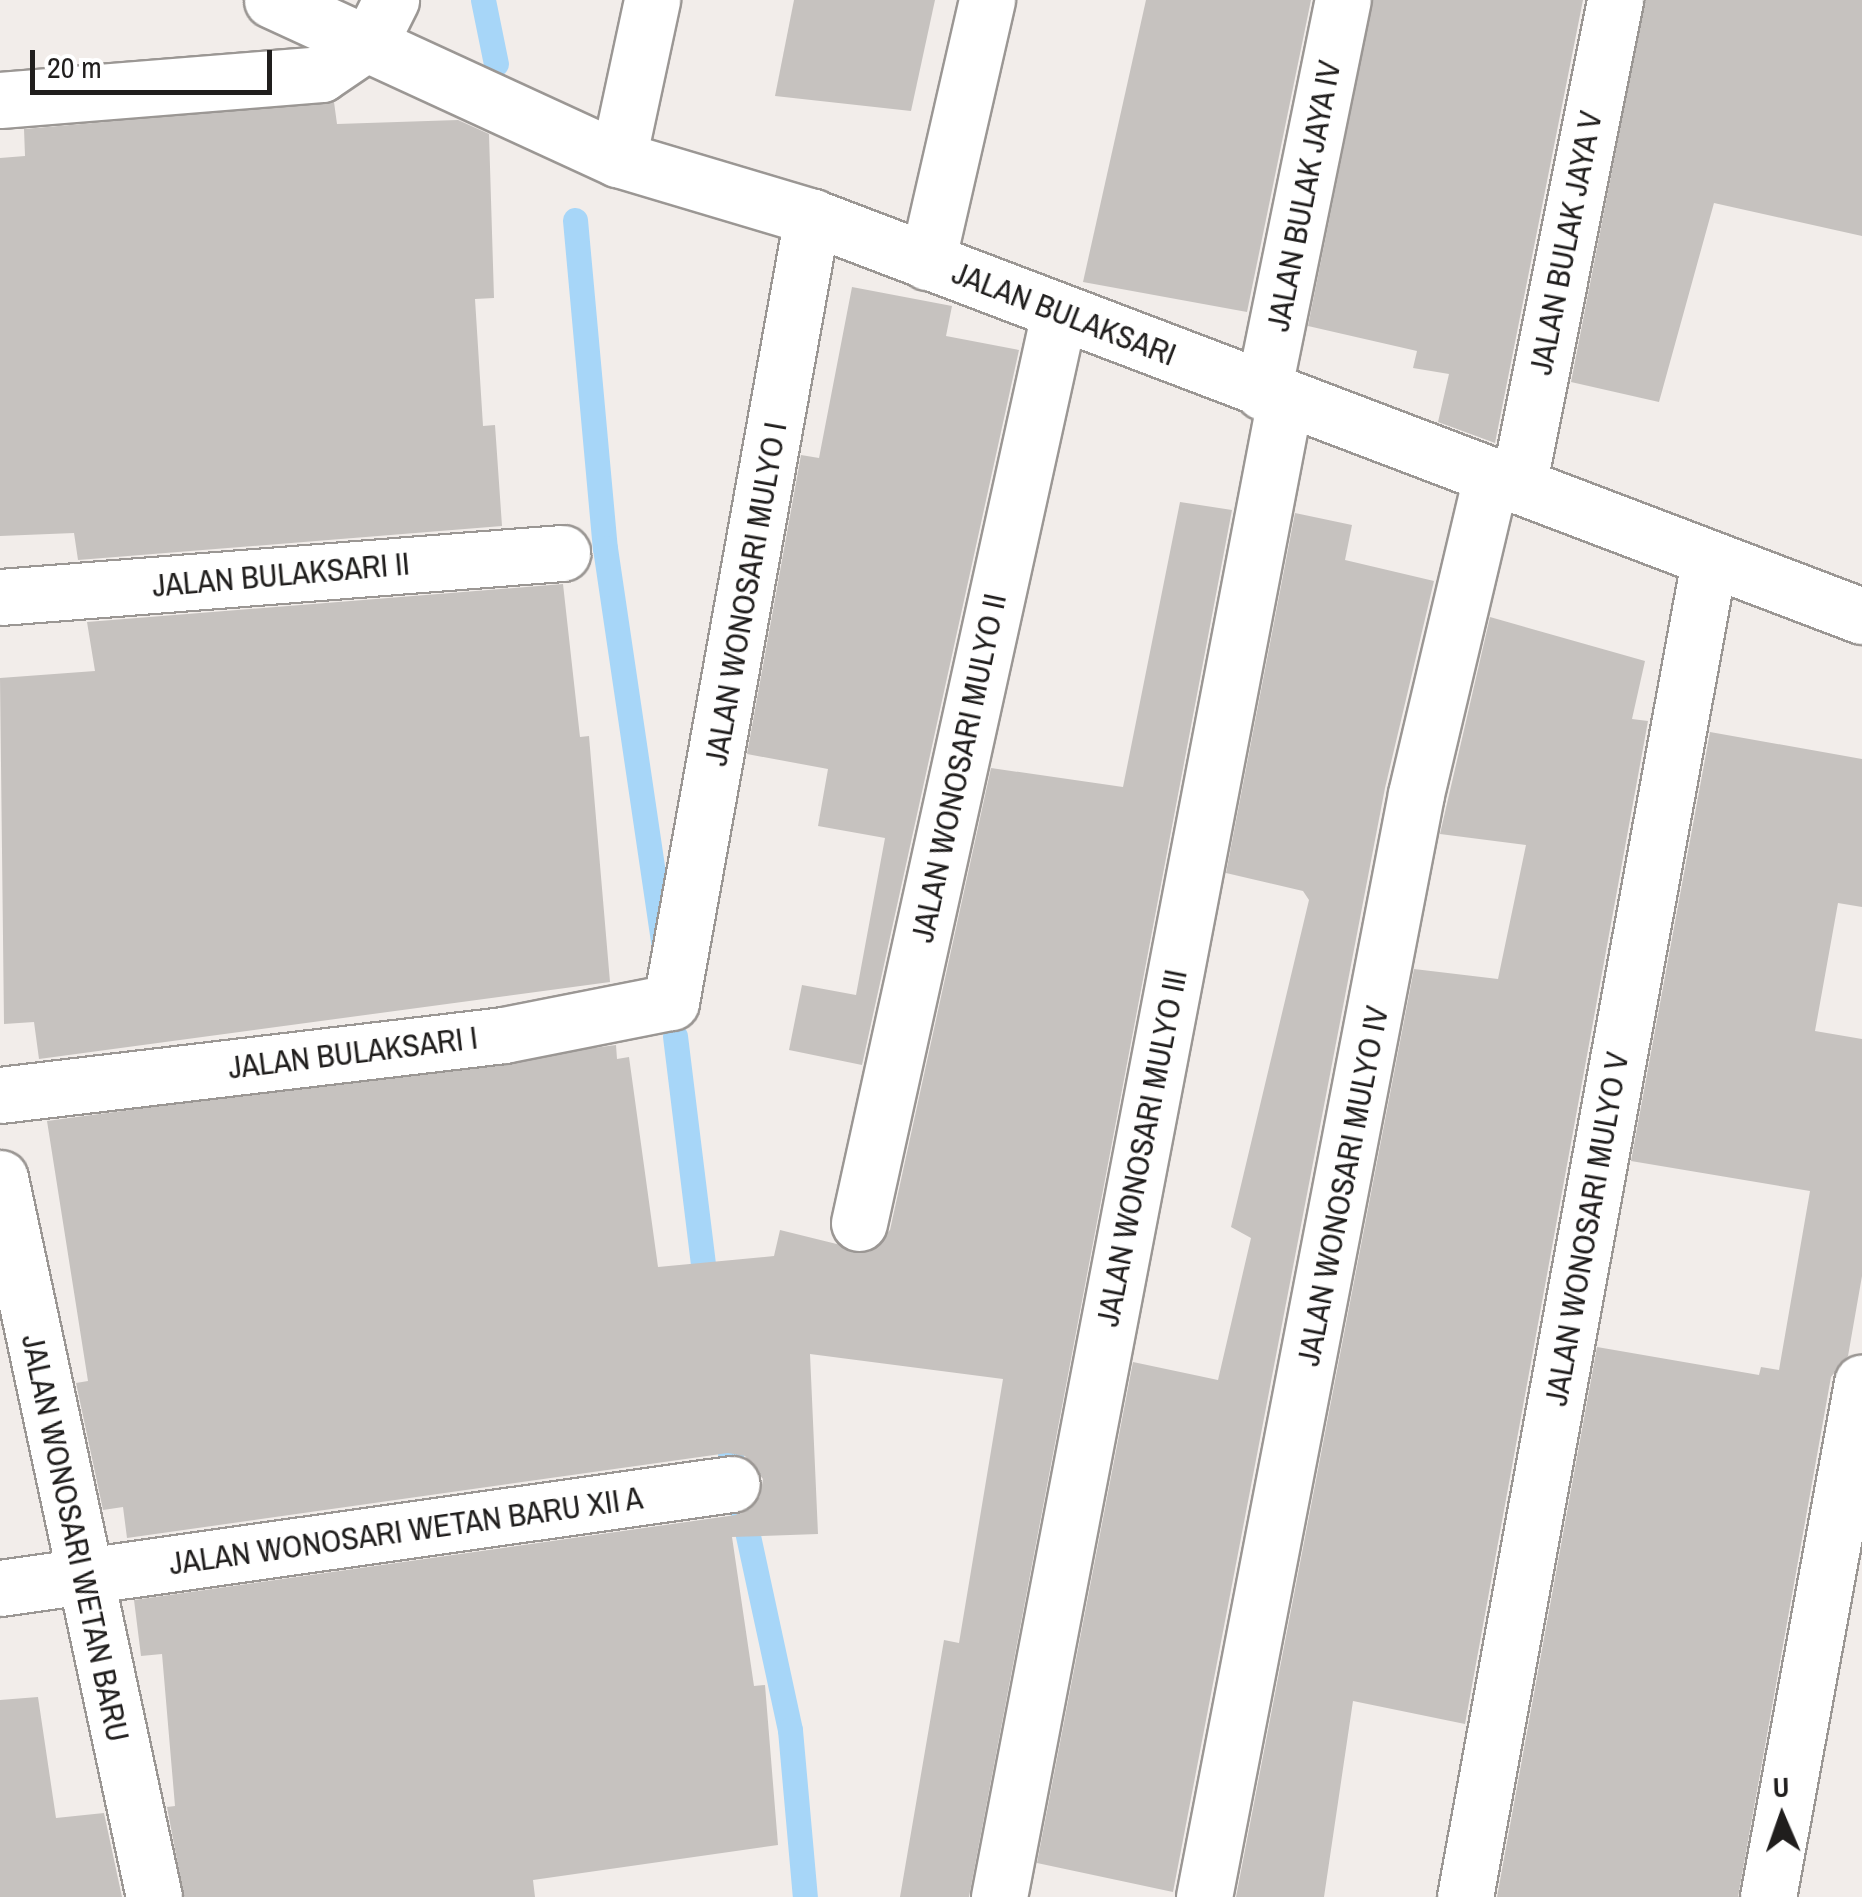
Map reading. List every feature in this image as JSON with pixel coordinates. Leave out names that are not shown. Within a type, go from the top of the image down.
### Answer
[{"type":"street","name":"JALAN BULAKSARI","points":[[272,0],[381,20],[618,158],[812,218],[1862,616]]},
{"type":"street","points":[[618,158],[652,0]]},
{"type":"street","points":[[928,262],[987,0]]},
{"type":"street","name":"JALAN BULAK JAYA IV","points":[[1274,395],[1344,0]]},
{"type":"street","name":"JALAN BULAK JAYA V","points":[[1504,481],[1615,0]]},
{"type":"street","points":[[0,100],[262,84],[321,74],[381,20]]},
{"type":"street","name":"JALAN WONOSARI MULYO I","points":[[680,970],[812,218]]},
{"type":"street","name":"JALAN WONOSARI MULYO II","points":[[860,1223],[1059,313]]},
{"type":"street","name":"JALAN WONOSARI MULYO III","points":[[999,1897],[1274,395]]},
{"type":"street","name":"JALAN WONOSARI MULYO IV","points":[[1204,1897],[1416,794],[1504,481]]},
{"type":"street","name":"JALAN BULAKSARI II","points":[[0,597],[562,552]]},
{"type":"street","name":"JALAN WONOSARI MULYO V","points":[[1465,1897],[1709,561]]},
{"type":"street","name":"JALAN BULAKSARI I","points":[[0,1094],[589,1021],[672,1002],[680,970]]},
{"type":"street","name":"JALAN WONOSARI WETAN BARU","points":[[0,1178],[80,1578],[154,1897]]},
{"type":"street","points":[[1768,1897],[1862,1382]]},
{"type":"street","name":"JALAN WONOSARI WETAN BARU XII A","points":[[0,1588],[732,1484]]},
{"type":"building","points":[[794,0],[935,0],[911,111],[775,96]]},
{"type":"building","points":[[1146,0],[1311,0],[1247,312],[1083,282]]},
{"type":"building","points":[[1373,0],[1583,0],[1495,443],[1438,422],[1449,374],[1413,368],[1417,351],[1308,326]]},
{"type":"building","points":[[1645,0],[1862,0],[1862,236],[1714,203],[1659,402],[1571,382]]},
{"type":"building","points":[[334,102],[337,124],[458,120],[489,134],[494,298],[475,299],[483,426],[495,425],[502,526],[78,560],[74,533],[0,536],[0,158],[25,156],[24,129]]},
{"type":"building","points":[[852,287],[952,306],[946,336],[1019,350],[862,1065],[789,1050],[802,985],[856,995],[885,838],[818,826],[828,769],[747,754],[801,455],[819,458]]},
{"type":"building","points":[[1180,502],[1232,510],[969,1897],[900,1897],[944,1640],[959,1643],[1003,1379],[810,1354],[818,1534],[732,1537],[754,1686],[765,1685],[778,1845],[533,1880],[535,1897],[184,1897],[167,1807],[175,1806],[162,1654],[141,1656],[134,1600],[736,1515],[760,1497],[763,1479],[745,1456],[728,1453],[127,1538],[123,1507],[103,1510],[76,1383],[88,1381],[47,1121],[616,1045],[617,1059],[629,1057],[658,1267],[774,1256],[780,1230],[869,1252],[890,1230],[991,768],[1123,787]]},
{"type":"building","points":[[1295,513],[1352,525],[1345,560],[1434,581],[1385,788],[1173,1892],[1037,1863],[1133,1362],[1218,1380],[1251,1238],[1231,1227],[1309,900],[1303,891],[1226,873]]},
{"type":"building","points":[[563,584],[580,737],[589,736],[610,982],[39,1059],[34,1022],[4,1024],[0,678],[95,671],[87,622]]},
{"type":"building","points":[[1490,617],[1645,661],[1632,719],[1648,721],[1465,1724],[1353,1701],[1324,1897],[1236,1897],[1414,969],[1498,979],[1526,845],[1440,834]]},
{"type":"building","points":[[1710,732],[1862,759],[1862,907],[1838,903],[1815,1031],[1862,1039],[1862,1276],[1848,1356],[1831,1377],[1738,1897],[1497,1897],[1597,1347],[1759,1375],[1761,1367],[1779,1370],[1810,1191],[1631,1161]]},
{"type":"building","points":[[38,1697],[56,1818],[104,1813],[122,1897],[0,1897],[0,1700]]},
{"type":"waterway","points":[[483,0],[496,64]]},
{"type":"waterway","points":[[575,220],[605,548],[664,949]]},
{"type":"waterway","points":[[675,1036],[707,1296]]},
{"type":"waterway","points":[[723,1420],[790,1730],[805,1897]]}]
